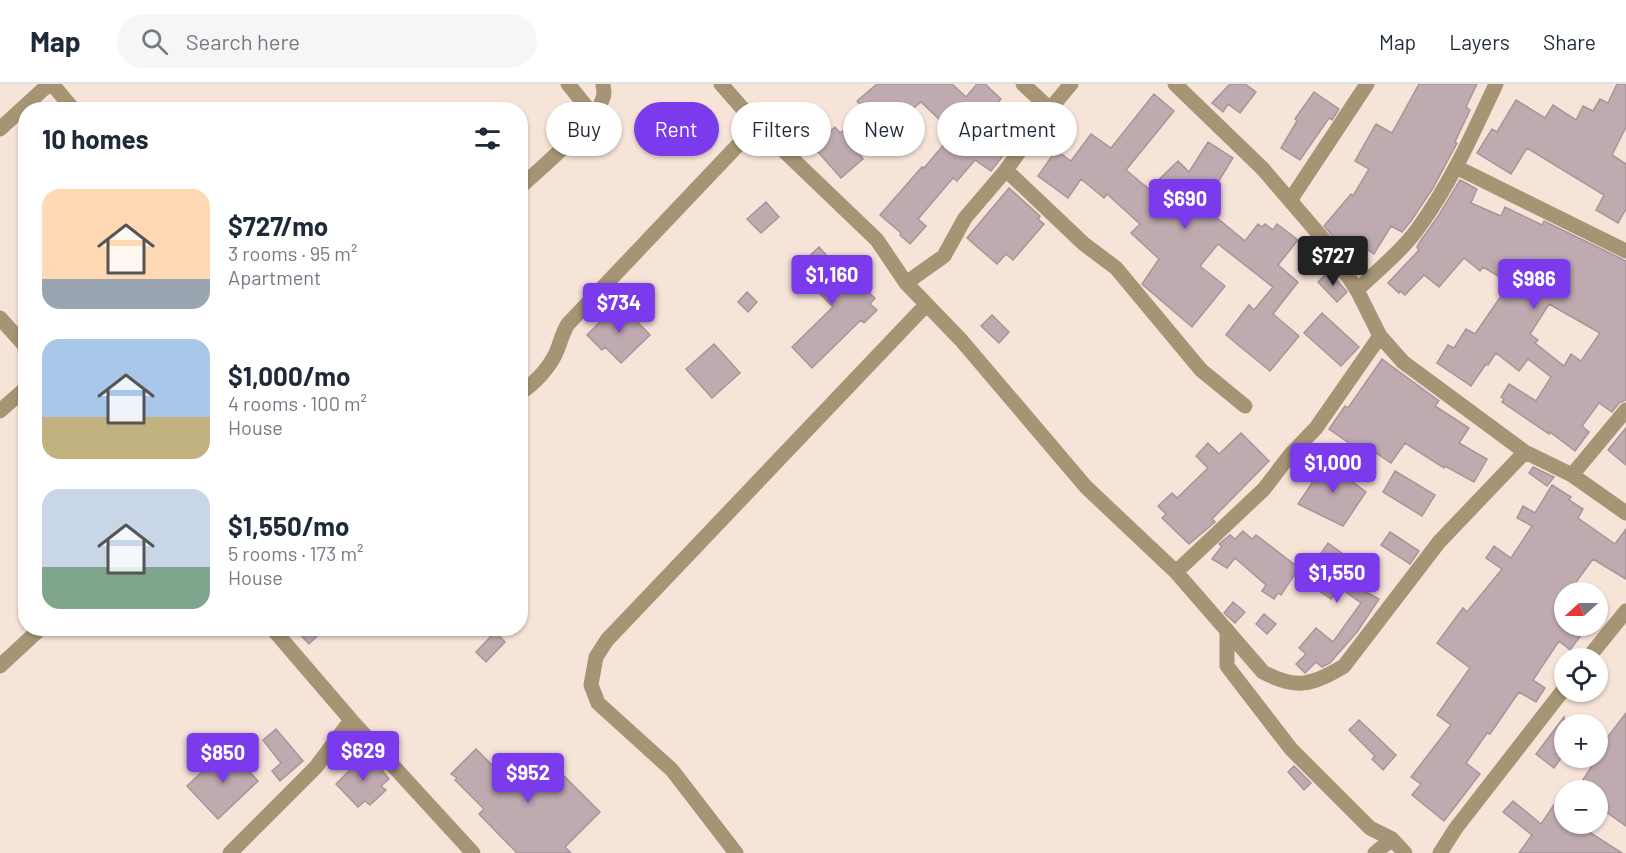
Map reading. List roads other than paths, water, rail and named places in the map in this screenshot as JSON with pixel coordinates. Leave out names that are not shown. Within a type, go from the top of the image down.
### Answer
[{"type":"street","points":[[30,102],[50,84],[67,102]]},
{"type":"street","points":[[568,84],[583,102]]},
{"type":"street","points":[[601,102],[604,95],[603,84]]},
{"type":"street","points":[[721,84],[737,102]]},
{"type":"street","points":[[1023,84],[1042,102]]},
{"type":"street","points":[[1056,102],[1071,84]]},
{"type":"street","points":[[1175,84],[1250,155],[1324,240],[1357,290],[1380,336],[1402,362],[1525,452],[1572,475],[1626,513]]},
{"type":"street","points":[[1291,200],[1367,84]]},
{"type":"street","points":[[1357,290],[1398,252],[1419,228],[1456,167],[1496,84]]},
{"type":"street","points":[[0,129],[18,113]]},
{"type":"street","points":[[528,387],[555,356],[568,324],[731,152]]},
{"type":"street","points":[[528,180],[554,156]]},
{"type":"street","points":[[789,156],[876,240],[906,283],[961,340],[1086,487],[1176,572],[1263,672],[1282,682],[1306,683],[1344,666],[1439,542],[1525,452]]},
{"type":"street","points":[[906,283],[944,256],[966,218],[1016,156]]},
{"type":"street","points":[[1456,167],[1626,251]]},
{"type":"street","points":[[1006,170],[1084,244],[1116,268],[1201,370],[1245,406]]},
{"type":"street","points":[[736,853],[672,770],[598,703],[591,685],[596,657],[607,640],[926,305]]},
{"type":"street","points":[[0,318],[18,338]]},
{"type":"street","points":[[1176,572],[1263,489],[1290,455],[1316,428],[1380,336]]},
{"type":"street","points":[[0,411],[18,395]]},
{"type":"street","points":[[1572,475],[1626,411]]},
{"type":"street","points":[[1596,648],[1626,611]]},
{"type":"street","points":[[1227,630],[1227,666],[1291,749],[1371,828],[1392,839],[1405,853]]},
{"type":"street","points":[[0,666],[32,636]]},
{"type":"street","points":[[279,636],[351,720],[473,853]]},
{"type":"street","points":[[1440,853],[1456,828],[1554,702]]},
{"type":"street","points":[[230,853],[316,767],[351,720]]},
{"type":"street","points":[[1375,853],[1392,839]]}]
